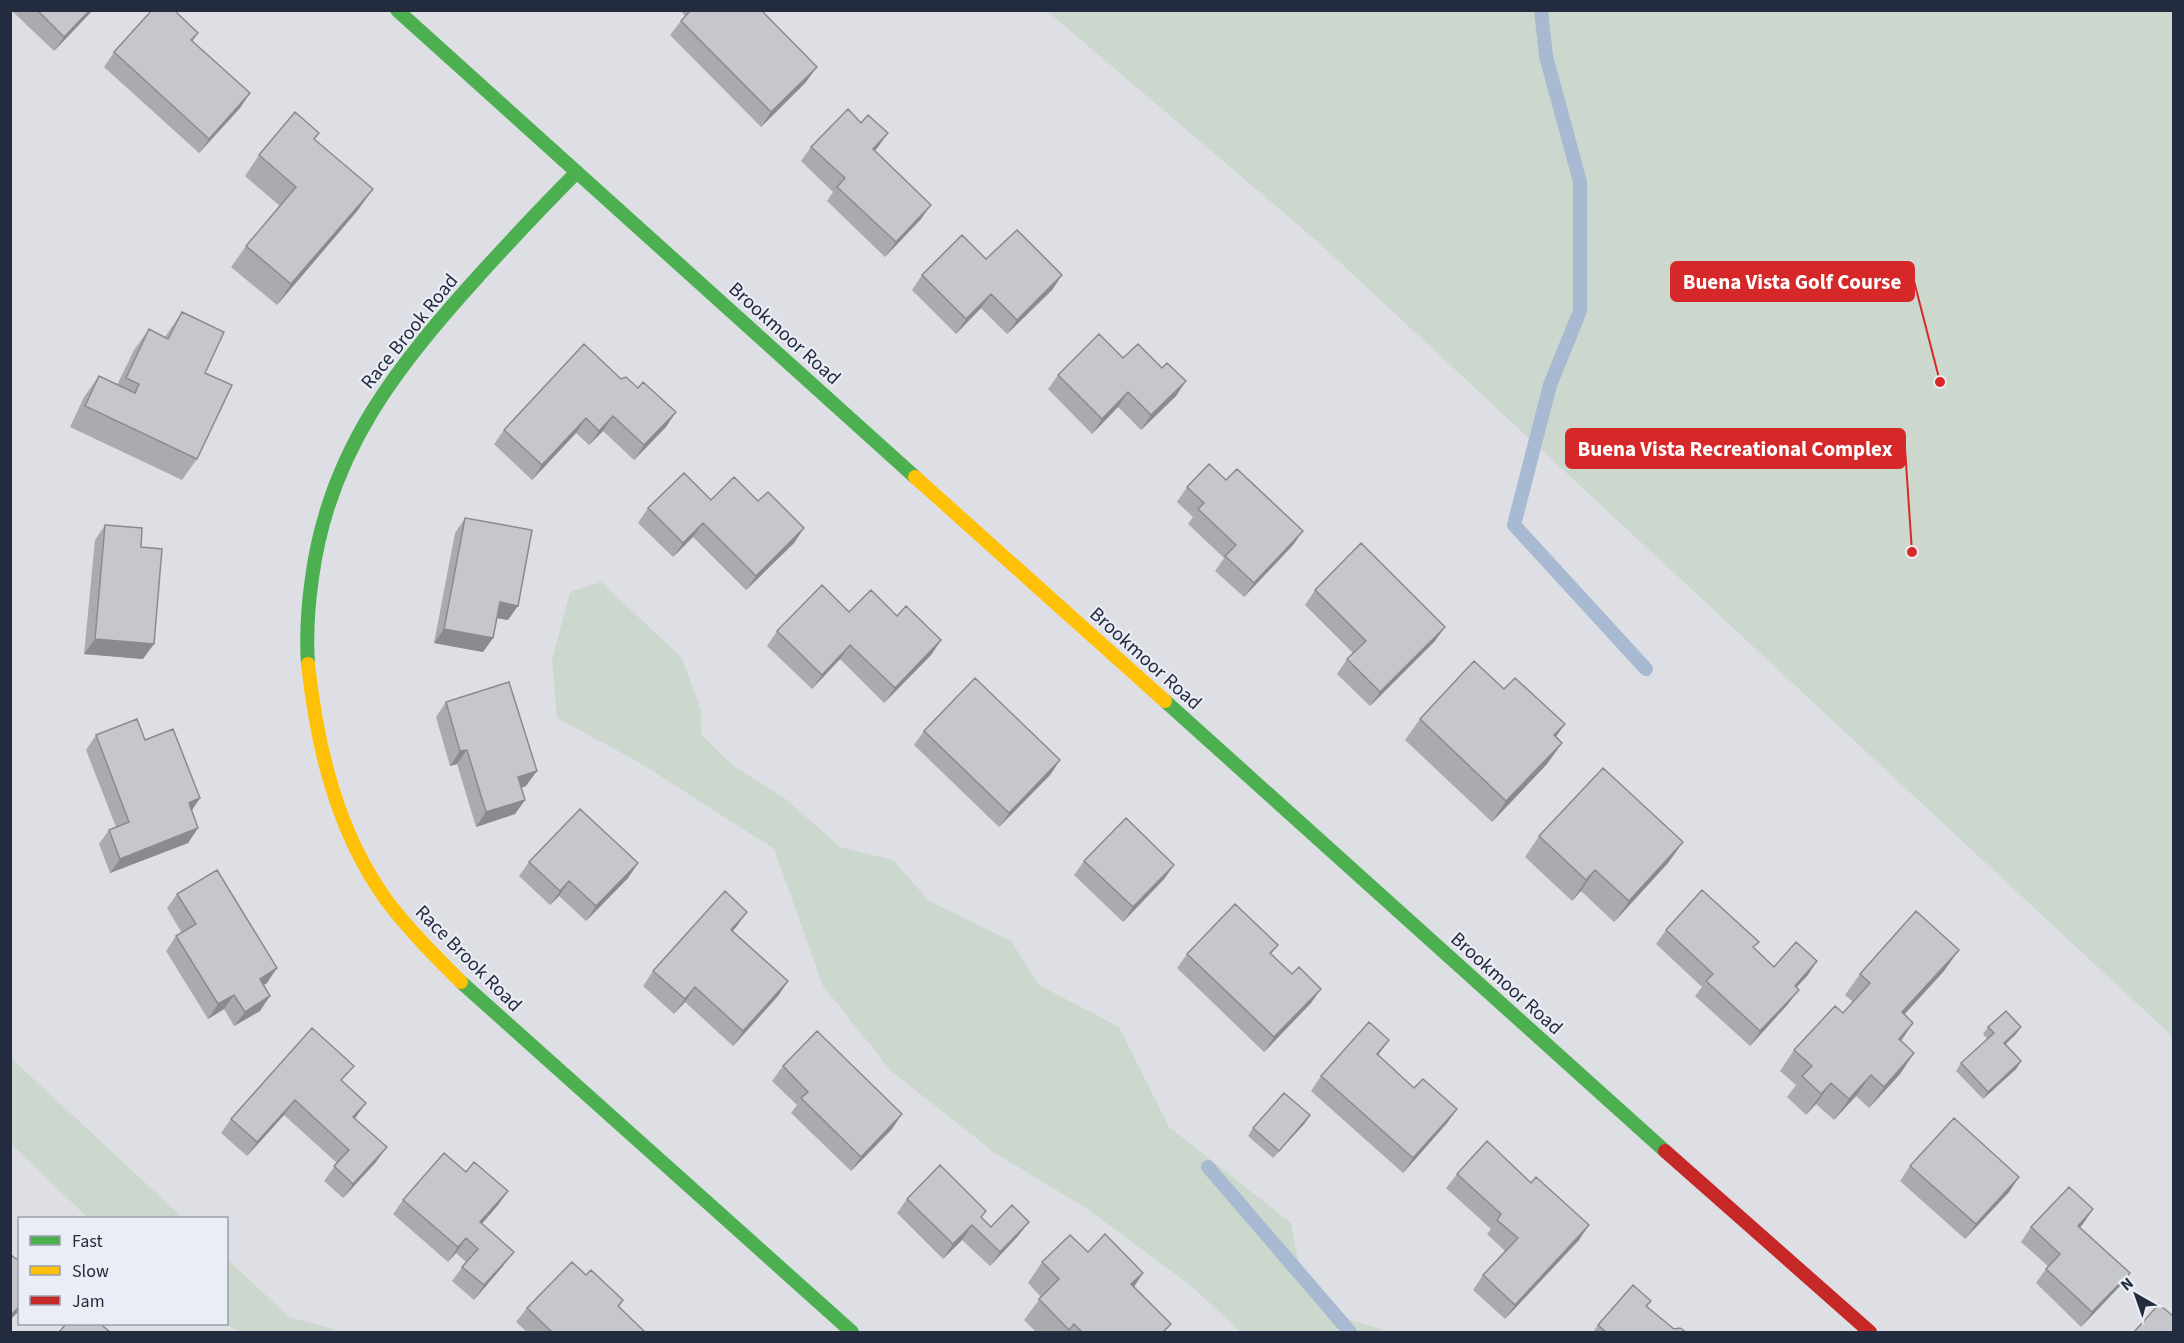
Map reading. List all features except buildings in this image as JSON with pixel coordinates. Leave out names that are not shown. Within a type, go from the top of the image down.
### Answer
[{"type":"street","name":"Brookmoor Road","points":[[397,10],[1620,1111],[1870,1332]]},
{"type":"street","name":"Race Brook Road","points":[[577,172],[543,206],[402,364],[350,448],[318,537],[308,594],[306,648],[312,705],[322,753],[342,815],[367,869],[385,897],[435,956],[465,986],[852,1332]]},
{"type":"shaded area","points":[[1047,11],[2173,11],[2173,1037],[1318,242]]},
{"type":"shaded area","points":[[601,582],[682,658],[701,710],[701,734],[732,765],[787,800],[840,847],[893,860],[929,901],[1011,941],[1039,985],[1119,1027],[1169,1127],[1291,1223],[1300,1272],[1349,1320],[1393,1332],[1241,1332],[1190,1285],[1086,1208],[995,1153],[891,1071],[823,986],[774,849],[640,763],[557,718],[552,660],[570,592]]},
{"type":"shaded area","points":[[10,1058],[182,1217],[87,1217],[11,1144]]},
{"type":"shaded area","points":[[228,1260],[289,1317],[344,1332],[238,1332],[228,1325]]},
{"type":"waterway","points":[[1541,10],[1546,56],[1580,182],[1580,311],[1550,385],[1514,525],[1646,669]]},
{"type":"waterway","points":[[1208,1167],[1350,1332]]},
{"type":"traffic: fast","points":[[397,10],[915,477]]},
{"type":"traffic: fast","points":[[308,664],[309,599],[321,532],[334,489],[351,449],[372,411],[423,340],[483,271],[577,172]]},
{"type":"traffic: fast","points":[[1165,701],[1665,1151]]},
{"type":"traffic: fast","points":[[461,982],[852,1332]]},
{"type":"traffic: slow","points":[[915,477],[1165,701]]},
{"type":"traffic: slow","points":[[308,664],[324,757],[342,818],[355,847],[387,901],[413,933],[461,982]]},
{"type":"traffic: jam","points":[[1665,1151],[1870,1332]]},
{"type":"place","name":"Buena Vista Golf Course","points":[[1940,382]]},
{"type":"place","name":"Buena Vista Recreational Complex","points":[[1912,552]]}]
